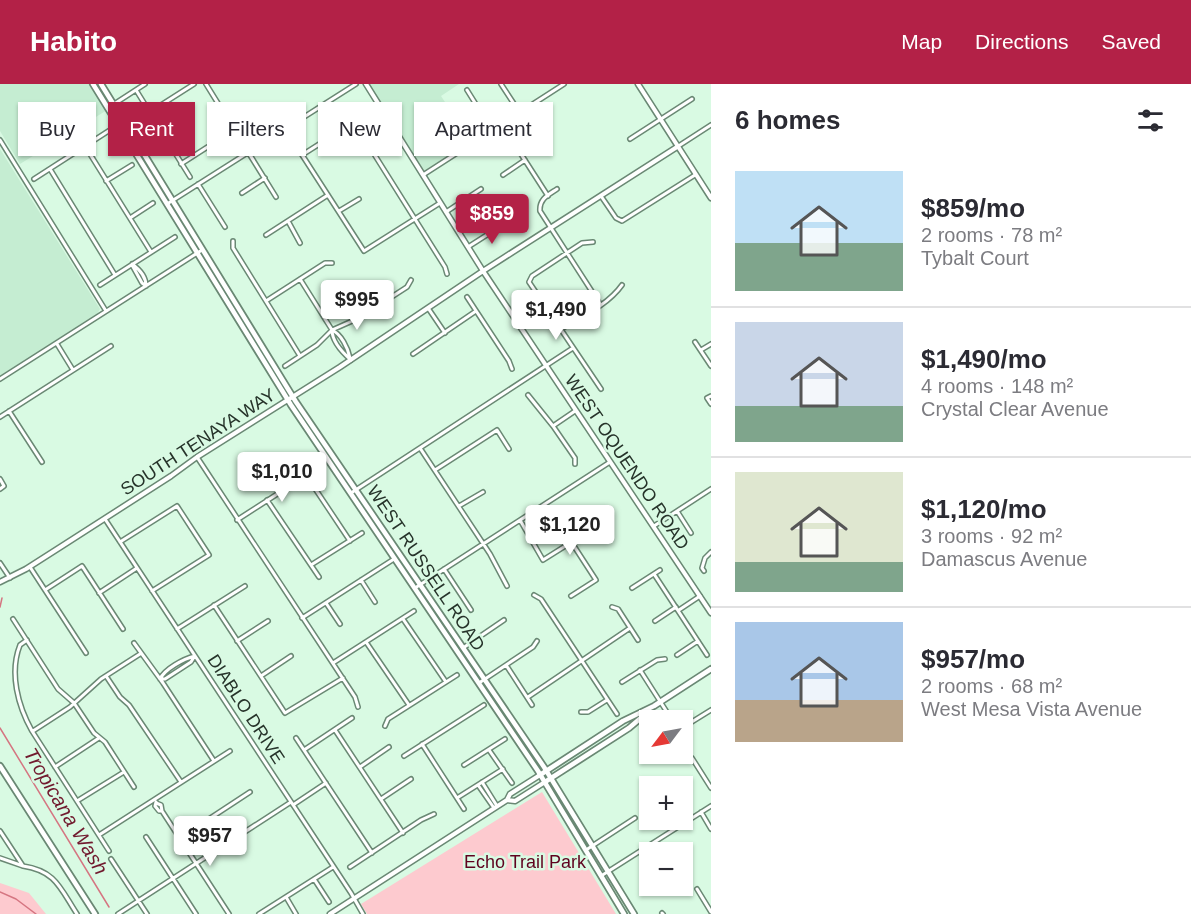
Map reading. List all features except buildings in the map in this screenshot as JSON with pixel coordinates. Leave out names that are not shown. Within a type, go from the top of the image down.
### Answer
[{"type":"main road","name":"WEST RUSSELL ROAD","points":[[93,84],[108,102]]},
{"type":"main road","name":"WEST RUSSELL ROAD","points":[[101,84],[109,102]]},
{"type":"main road","name":"WEST RUSSELL ROAD","points":[[140,156],[197,253],[351,493],[415,588],[547,770],[634,914]]},
{"type":"main road","name":"WEST RUSSELL ROAD","points":[[144,156],[173,201],[290,398],[356,490],[463,648],[624,914]]},
{"type":"main road","points":[[540,775],[623,721],[661,702],[711,669]]},
{"type":"main road","points":[[545,782],[629,728],[654,706]]},
{"type":"main road","points":[[0,766],[95,914]]},
{"type":"street","points":[[117,102],[145,84]]},
{"type":"street","points":[[166,102],[194,84]]},
{"type":"street","points":[[206,84],[217,102]]},
{"type":"street","points":[[306,117],[356,84]]},
{"type":"street","name":"WEST OQUENDO ROAD","points":[[366,84],[483,271],[711,613]]},
{"type":"street","points":[[501,84],[513,102]]},
{"type":"street","points":[[537,102],[564,84]]},
{"type":"street","points":[[638,84],[711,198]]},
{"type":"street","points":[[136,90],[144,102]]},
{"type":"street","points":[[467,90],[474,102]]},
{"type":"street","points":[[630,139],[692,99]]},
{"type":"street","points":[[306,152],[354,122],[445,267],[447,274]]},
{"type":"street","name":"SOUTH TENAYA WAY","points":[[0,582],[30,567],[105,519],[197,457],[351,360],[483,271],[711,125]]},
{"type":"street","points":[[0,140],[106,311]]},
{"type":"street","points":[[181,164],[207,147]]},
{"type":"street","points":[[34,179],[70,156]]},
{"type":"street","points":[[91,156],[151,252]]},
{"type":"street","points":[[176,156],[190,177]]},
{"type":"street","points":[[167,204],[242,156]]},
{"type":"street","points":[[251,156],[276,197]]},
{"type":"street","points":[[303,156],[364,251],[440,203]]},
{"type":"street","points":[[423,175],[452,156]]},
{"type":"street","points":[[522,156],[548,196]]},
{"type":"street","points":[[503,175],[525,160]]},
{"type":"street","points":[[106,181],[132,165]]},
{"type":"street","points":[[50,169],[115,275]]},
{"type":"street","points":[[601,196],[619,221],[695,175]]},
{"type":"street","points":[[242,193],[265,178]]},
{"type":"street","points":[[198,184],[225,227]]},
{"type":"street","points":[[446,212],[481,189]]},
{"type":"street","points":[[557,189],[543,199],[540,207],[550,228],[600,304]]},
{"type":"street","points":[[266,235],[328,195]]},
{"type":"street","points":[[339,211],[359,199]]},
{"type":"street","points":[[130,218],[153,203]]},
{"type":"street","points":[[288,221],[300,243]]},
{"type":"street","points":[[468,247],[504,225]]},
{"type":"street","points":[[100,285],[175,237]]},
{"type":"street","points":[[233,241],[233,248],[300,356]]},
{"type":"street","points":[[593,242],[582,243],[532,276],[529,282],[601,389]]},
{"type":"street","points":[[0,379],[202,250]]},
{"type":"street","points":[[266,301],[325,263],[332,263]]},
{"type":"street","points":[[132,264],[138,268],[146,280],[146,286]]},
{"type":"street","points":[[300,279],[332,330],[332,335],[351,360]]},
{"type":"street","points":[[285,366],[317,345],[332,330],[354,321],[406,287],[411,280]]},
{"type":"street","points":[[561,329],[600,304],[622,285]]},
{"type":"street","points":[[355,289],[369,311]]},
{"type":"street","points":[[467,297],[512,369]]},
{"type":"street","points":[[429,308],[445,333]]},
{"type":"street","points":[[413,354],[476,312]]},
{"type":"street","points":[[695,342],[711,366]]},
{"type":"street","points":[[56,343],[73,370]]},
{"type":"street","points":[[701,351],[711,344]]},
{"type":"street","points":[[0,417],[111,346]]},
{"type":"street","points":[[351,493],[573,348]]},
{"type":"street","points":[[528,395],[575,458],[575,464]]},
{"type":"street","points":[[709,397],[711,404]]},
{"type":"street","points":[[9,411],[42,462]]},
{"type":"street","points":[[553,426],[576,411]]},
{"type":"street","points":[[435,470],[497,430],[509,449]]},
{"type":"street","points":[[420,448],[484,544],[507,586]]},
{"type":"street","points":[[197,457],[343,678],[355,697],[358,707]]},
{"type":"street","points":[[415,588],[611,462]]},
{"type":"street","points":[[237,520],[316,469]]},
{"type":"street","points":[[306,475],[350,541]]},
{"type":"street","points":[[0,479],[2,487]]},
{"type":"street","points":[[654,526],[711,489]]},
{"type":"street","points":[[459,506],[483,492]]},
{"type":"street","points":[[267,500],[318,577]]},
{"type":"street","points":[[120,542],[177,506],[208,555],[152,591]]},
{"type":"street","points":[[677,511],[691,533]]},
{"type":"street","name":"DIABLO DRIVE","points":[[105,519],[363,914]]},
{"type":"street","points":[[520,520],[543,560],[586,533]]},
{"type":"street","points":[[311,566],[362,533]]},
{"type":"street","points":[[571,542],[596,580],[571,596]]},
{"type":"street","points":[[704,572],[703,562],[711,552]]},
{"type":"street","points":[[303,618],[400,555]]},
{"type":"street","points":[[0,563],[10,578]]},
{"type":"street","points":[[45,590],[82,566],[123,629]]},
{"type":"street","points":[[30,567],[86,653]]},
{"type":"street","points":[[99,593],[137,568]]},
{"type":"street","points":[[444,569],[471,610]]},
{"type":"street","points":[[632,588],[660,570]]},
{"type":"street","points":[[654,574],[707,654]]},
{"type":"street","points":[[362,580],[375,602]]},
{"type":"street","points":[[177,629],[245,586]]},
{"type":"street","points":[[534,595],[541,599],[617,714]]},
{"type":"street","points":[[656,621],[700,596]]},
{"type":"street","points":[[326,603],[340,624]]},
{"type":"street","points":[[214,605],[285,713],[343,678]]},
{"type":"street","points":[[612,607],[618,609],[638,640]]},
{"type":"street","points":[[333,663],[414,611]]},
{"type":"street","points":[[13,619],[60,692],[74,703],[94,733],[105,742],[134,787]]},
{"type":"street","points":[[403,619],[446,682]]},
{"type":"street","points":[[237,641],[268,621]]},
{"type":"street","points":[[463,648],[504,621]]},
{"type":"street","points":[[528,697],[630,628]]},
{"type":"street","points":[[27,640],[20,645],[17,652],[16,677],[20,705],[32,732],[109,851]]},
{"type":"street","points":[[482,681],[533,646],[537,640]]},
{"type":"street","points":[[677,655],[698,641]]},
{"type":"street","points":[[366,642],[410,706]]},
{"type":"street","points":[[134,643],[214,761]]},
{"type":"street","points":[[32,732],[74,703],[106,676],[140,654]]},
{"type":"street","points":[[160,680],[191,662],[195,656]]},
{"type":"street","points":[[261,676],[291,656]]},
{"type":"street","points":[[622,682],[657,660],[665,659]]},
{"type":"street","points":[[506,665],[532,705]]},
{"type":"street","points":[[640,670],[666,710]]},
{"type":"street","points":[[385,726],[388,719],[457,675]]},
{"type":"street","points":[[106,676],[120,697],[129,705],[181,783]]},
{"type":"street","points":[[581,712],[588,712],[607,700]]},
{"type":"street","points":[[404,756],[484,705]]},
{"type":"street","points":[[693,721],[711,710]]},
{"type":"street","points":[[304,750],[352,718]]},
{"type":"street","points":[[335,729],[403,832]]},
{"type":"street","points":[[55,766],[99,738]]},
{"type":"street","points":[[296,738],[372,853]]},
{"type":"street","points":[[464,765],[505,739]]},
{"type":"street","points":[[422,744],[464,809]]},
{"type":"street","points":[[360,767],[389,747]]},
{"type":"street","points":[[489,749],[512,783]]},
{"type":"street","points":[[99,835],[230,751]]},
{"type":"street","points":[[693,760],[711,788]]},
{"type":"street","points":[[457,798],[503,770]]},
{"type":"street","points":[[77,801],[124,771]]},
{"type":"street","points":[[330,914],[507,800],[510,794],[540,775]]},
{"type":"street","points":[[381,799],[411,779]]},
{"type":"street","points":[[507,800],[514,801],[545,782]]},
{"type":"street","points":[[118,914],[326,783]]},
{"type":"street","points":[[480,784],[495,807]]},
{"type":"street","points":[[180,838],[250,792]]},
{"type":"street","points":[[155,801],[159,803],[229,914]]},
{"type":"street","points":[[693,817],[711,806]]},
{"type":"street","points":[[701,812],[711,830]]},
{"type":"street","points":[[350,867],[434,814]]},
{"type":"street","points":[[586,850],[635,818]]},
{"type":"street","points":[[602,876],[673,830]]},
{"type":"street","points":[[0,831],[23,866]]},
{"type":"street","points":[[146,837],[196,914]]},
{"type":"street","points":[[0,858],[23,866],[38,868],[52,876],[77,914]]},
{"type":"street","points":[[111,859],[147,914]]},
{"type":"street","points":[[259,914],[333,867]]},
{"type":"street","points":[[314,879],[329,903]]},
{"type":"street","points":[[697,890],[711,912]]},
{"type":"street","points":[[286,897],[296,914]]},
{"type":"shaded area","points":[[0,84],[97,84],[109,102],[108,109],[96,117],[96,102],[18,102],[18,156],[33,156],[20,164],[0,131]]},
{"type":"shaded area","points":[[366,84],[459,84],[441,96],[445,102],[414,102],[414,156],[452,156],[423,175],[402,141],[402,102],[377,102]]},
{"type":"shaded area","points":[[0,149],[100,309],[97,314],[0,376]]},
{"type":"green space","name":"Echo Trail Park","points":[[542,792],[616,914],[367,914],[361,904]]},
{"type":"green space","points":[[0,883],[29,893],[46,914],[0,914]]},
{"type":"waterway","name":"Tropicana Wash","points":[[0,607],[2,598]]},
{"type":"waterway","name":"Tropicana Wash","points":[[0,728],[109,907]]},
{"type":"waterway","points":[[0,892],[16,899],[36,914]]}]
